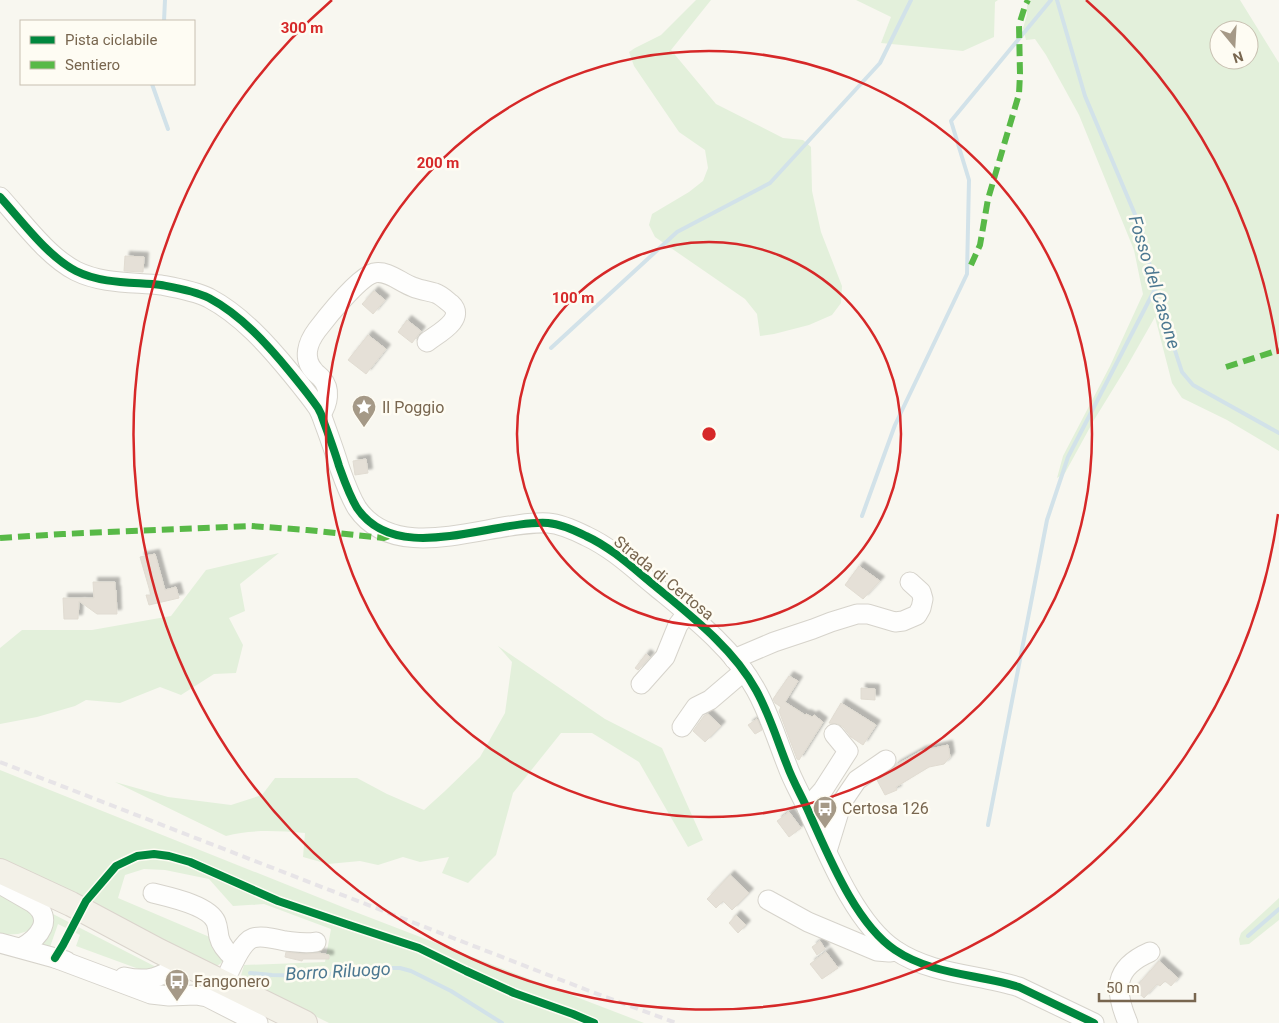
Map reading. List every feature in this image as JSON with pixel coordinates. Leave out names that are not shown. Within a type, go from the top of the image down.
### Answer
[{"type":"main road","points":[[0,872],[74,924],[177,981],[276,1023]]},
{"type":"main road","points":[[0,872],[72,904],[177,981],[224,983],[305,1023]]},
{"type":"street","name":"Strada di Certosa","points":[[0,197],[47,249],[76,271],[106,280],[161,285],[207,297],[242,321],[269,347],[322,414],[350,495],[361,512],[377,527],[389,533],[402,536],[426,537],[462,534],[526,524],[550,524],[564,526],[584,534],[611,550],[688,613],[739,665],[754,686],[792,778],[827,852],[868,924],[885,942],[896,951],[944,971],[1020,987],[1094,1023]]},
{"type":"street","points":[[322,414],[327,406],[328,390],[324,380],[313,370],[306,357],[308,344],[343,299],[359,283],[373,273],[387,274],[413,287],[436,294],[455,308],[456,313],[453,322],[427,342]]},
{"type":"street","points":[[682,726],[696,706],[710,700],[739,665],[774,642],[857,614],[868,614],[896,622],[904,621],[917,615],[922,608],[923,599],[921,592],[910,582]]},
{"type":"street","points":[[641,684],[665,657],[678,625],[688,613]]},
{"type":"street","points":[[807,808],[823,790],[848,751],[834,734]]},
{"type":"street","points":[[827,852],[842,802],[857,780],[886,760]]},
{"type":"street","points":[[0,884],[38,906],[41,911],[43,921],[41,931],[33,941],[21,948]]},
{"type":"street","points":[[153,892],[182,901],[210,914],[216,922],[223,946],[235,959]]},
{"type":"street","points":[[768,900],[808,922],[877,951],[896,951]]},
{"type":"street","points":[[224,983],[240,950],[251,938],[298,943],[316,942]]},
{"type":"street","points":[[0,943],[135,979],[177,981],[235,1023]]},
{"type":"street","points":[[1128,1023],[1122,1009],[1118,986],[1128,966],[1150,952]]},
{"type":"street","points":[[177,981],[196,995],[207,997],[258,1023]]},
{"type":"path","points":[[55,958],[74,924]]},
{"type":"green space","points":[[696,0],[711,0],[671,50],[716,104],[783,138],[803,140],[811,147],[812,191],[821,232],[842,286],[841,303],[832,315],[809,325],[760,336],[757,314],[745,299],[655,237],[649,225],[652,214],[689,192],[703,181],[708,168],[705,150],[679,132],[634,66],[629,52],[661,35]]},
{"type":"green space","points":[[856,0],[998,0],[995,2],[994,37],[963,51],[881,43],[891,17]]},
{"type":"green space","points":[[1027,0],[1240,0],[1252,20],[1209,20],[1209,70],[1259,70],[1259,31],[1279,63],[1279,451],[1227,420],[1182,398],[1172,383],[1155,317],[1065,473],[1057,478],[1063,456],[1110,366],[1143,294],[1134,250],[1079,115],[1046,55],[1035,39],[1026,40],[1023,28],[1027,15]]},
{"type":"green space","points":[[279,553],[240,584],[245,611],[229,618],[243,645],[236,673],[214,674],[181,695],[160,687],[120,703],[86,700],[75,706],[37,717],[0,724],[0,648],[22,630],[92,630],[171,616],[206,570]]},
{"type":"green space","points":[[498,646],[605,719],[662,748],[703,840],[688,847],[639,762],[592,733],[561,733],[513,793],[496,855],[468,883],[442,873],[449,857],[420,862],[403,857],[378,865],[360,861],[328,864],[303,857],[305,833],[255,831],[226,836],[115,782],[168,797],[231,805],[262,795],[275,778],[357,778],[387,794],[424,810],[480,757],[505,713],[512,662]]},
{"type":"green space","points":[[0,770],[345,908],[644,1023],[329,1023],[240,979],[244,965],[325,962],[331,929],[264,904],[233,906],[209,879],[165,870],[144,869],[125,875],[118,898],[219,941],[223,961],[215,967],[0,858]]},
{"type":"green space","points":[[0,888],[33,912],[35,920],[31,930],[18,934],[0,935]]},
{"type":"green space","points":[[1279,898],[1279,920],[1249,944],[1240,945],[1241,933]]},
{"type":"green space","points":[[51,913],[158,968],[147,972],[76,946],[80,935],[58,924],[50,947],[39,944]]},
{"type":"building","points":[[125,256],[144,257],[143,272],[124,271]]},
{"type":"building","points":[[374,291],[385,300],[373,314],[362,304]]},
{"type":"building","points":[[407,320],[421,331],[412,343],[398,332]]},
{"type":"building","points":[[368,335],[386,349],[366,374],[348,360]]},
{"type":"building","points":[[366,459],[368,473],[355,475],[353,461]]},
{"type":"building","points":[[155,554],[165,590],[176,587],[179,598],[149,605],[146,595],[151,595],[140,557]]},
{"type":"building","points":[[859,566],[880,581],[863,599],[845,585]]},
{"type":"building","points":[[93,582],[115,582],[117,614],[97,614],[79,601],[78,619],[64,619],[63,598],[94,598]]},
{"type":"building","points":[[646,654],[650,657],[638,670],[635,668]]},
{"type":"building","points":[[789,676],[798,681],[785,702],[805,715],[812,717],[814,715],[823,722],[799,760],[779,711],[781,707],[773,699]]},
{"type":"building","points":[[861,688],[875,689],[875,700],[861,699]]},
{"type":"building","points":[[841,703],[876,725],[863,745],[851,737],[843,727],[838,724],[829,723]]},
{"type":"building","points":[[708,714],[721,726],[705,742],[693,731],[704,716]]},
{"type":"building","points":[[757,719],[762,730],[755,734],[748,725]]},
{"type":"building","points":[[948,745],[950,757],[944,764],[929,767],[896,787],[897,790],[885,795],[877,780],[896,765],[921,751]]},
{"type":"building","points":[[789,812],[801,828],[789,837],[777,821]]},
{"type":"building","points":[[730,875],[749,893],[732,910],[723,901],[716,908],[707,899]]},
{"type":"building","points":[[736,915],[746,925],[738,933],[729,923]]},
{"type":"building","points":[[820,941],[825,949],[817,955],[812,947]]},
{"type":"building","points":[[286,952],[319,953],[329,955],[329,959],[303,959],[302,961],[285,957]]},
{"type":"building","points":[[826,952],[838,968],[822,979],[810,964]]},
{"type":"building","points":[[1159,961],[1178,978],[1171,986],[1165,981],[1160,986],[1157,984],[1144,998],[1134,989]]},
{"type":"waterway","points":[[164,20],[165,0]]},
{"type":"waterway","points":[[551,348],[677,232],[770,183],[880,63],[911,0]]},
{"type":"waterway","points":[[862,516],[895,425],[967,274],[969,180],[951,121],[1051,0]]},
{"type":"waterway","name":"Fosso del Casone","points":[[1057,0],[1085,96],[1142,231],[1155,289],[1182,372],[1193,385],[1279,433]]},
{"type":"waterway","points":[[152,85],[168,129]]},
{"type":"waterway","points":[[988,825],[1047,520],[1068,457],[1155,289]]},
{"type":"waterway","points":[[1248,936],[1279,909]]},
{"type":"waterway","name":"Borro Riluogo","points":[[250,973],[315,976],[377,968],[400,968],[411,971],[451,991],[502,1023]]},
{"type":"railway","points":[[0,762],[676,1023]]},
{"type":"marked path","points":[[971,265],[980,245],[988,199],[1019,94],[1019,25],[1028,0]]},
{"type":"marked path","points":[[1226,367],[1279,350]]},
{"type":"marked path","points":[[0,538],[251,526],[384,538],[395,534]]},
{"type":"cycle path","points":[[0,197],[45,247],[76,271],[96,278],[118,282],[161,285],[192,292],[221,305],[243,322],[272,351],[318,408],[352,498],[357,508],[374,525],[396,535],[420,538],[525,524],[548,523],[567,528],[605,546],[710,634],[724,647],[747,675],[765,708],[792,778],[845,889],[868,924],[881,938],[895,950],[924,964],[1019,987],[1094,1023]]},
{"type":"cycle path","points":[[55,958],[86,901],[116,866],[137,856],[154,854],[190,862],[278,901],[419,948],[514,993],[594,1023]]},
{"type":"place","name":"Il Poggio","points":[[364,428]]},
{"type":"place","name":"Certosa 126","points":[[825,829]]},
{"type":"place","name":"Fangonero","points":[[177,1002]]}]
